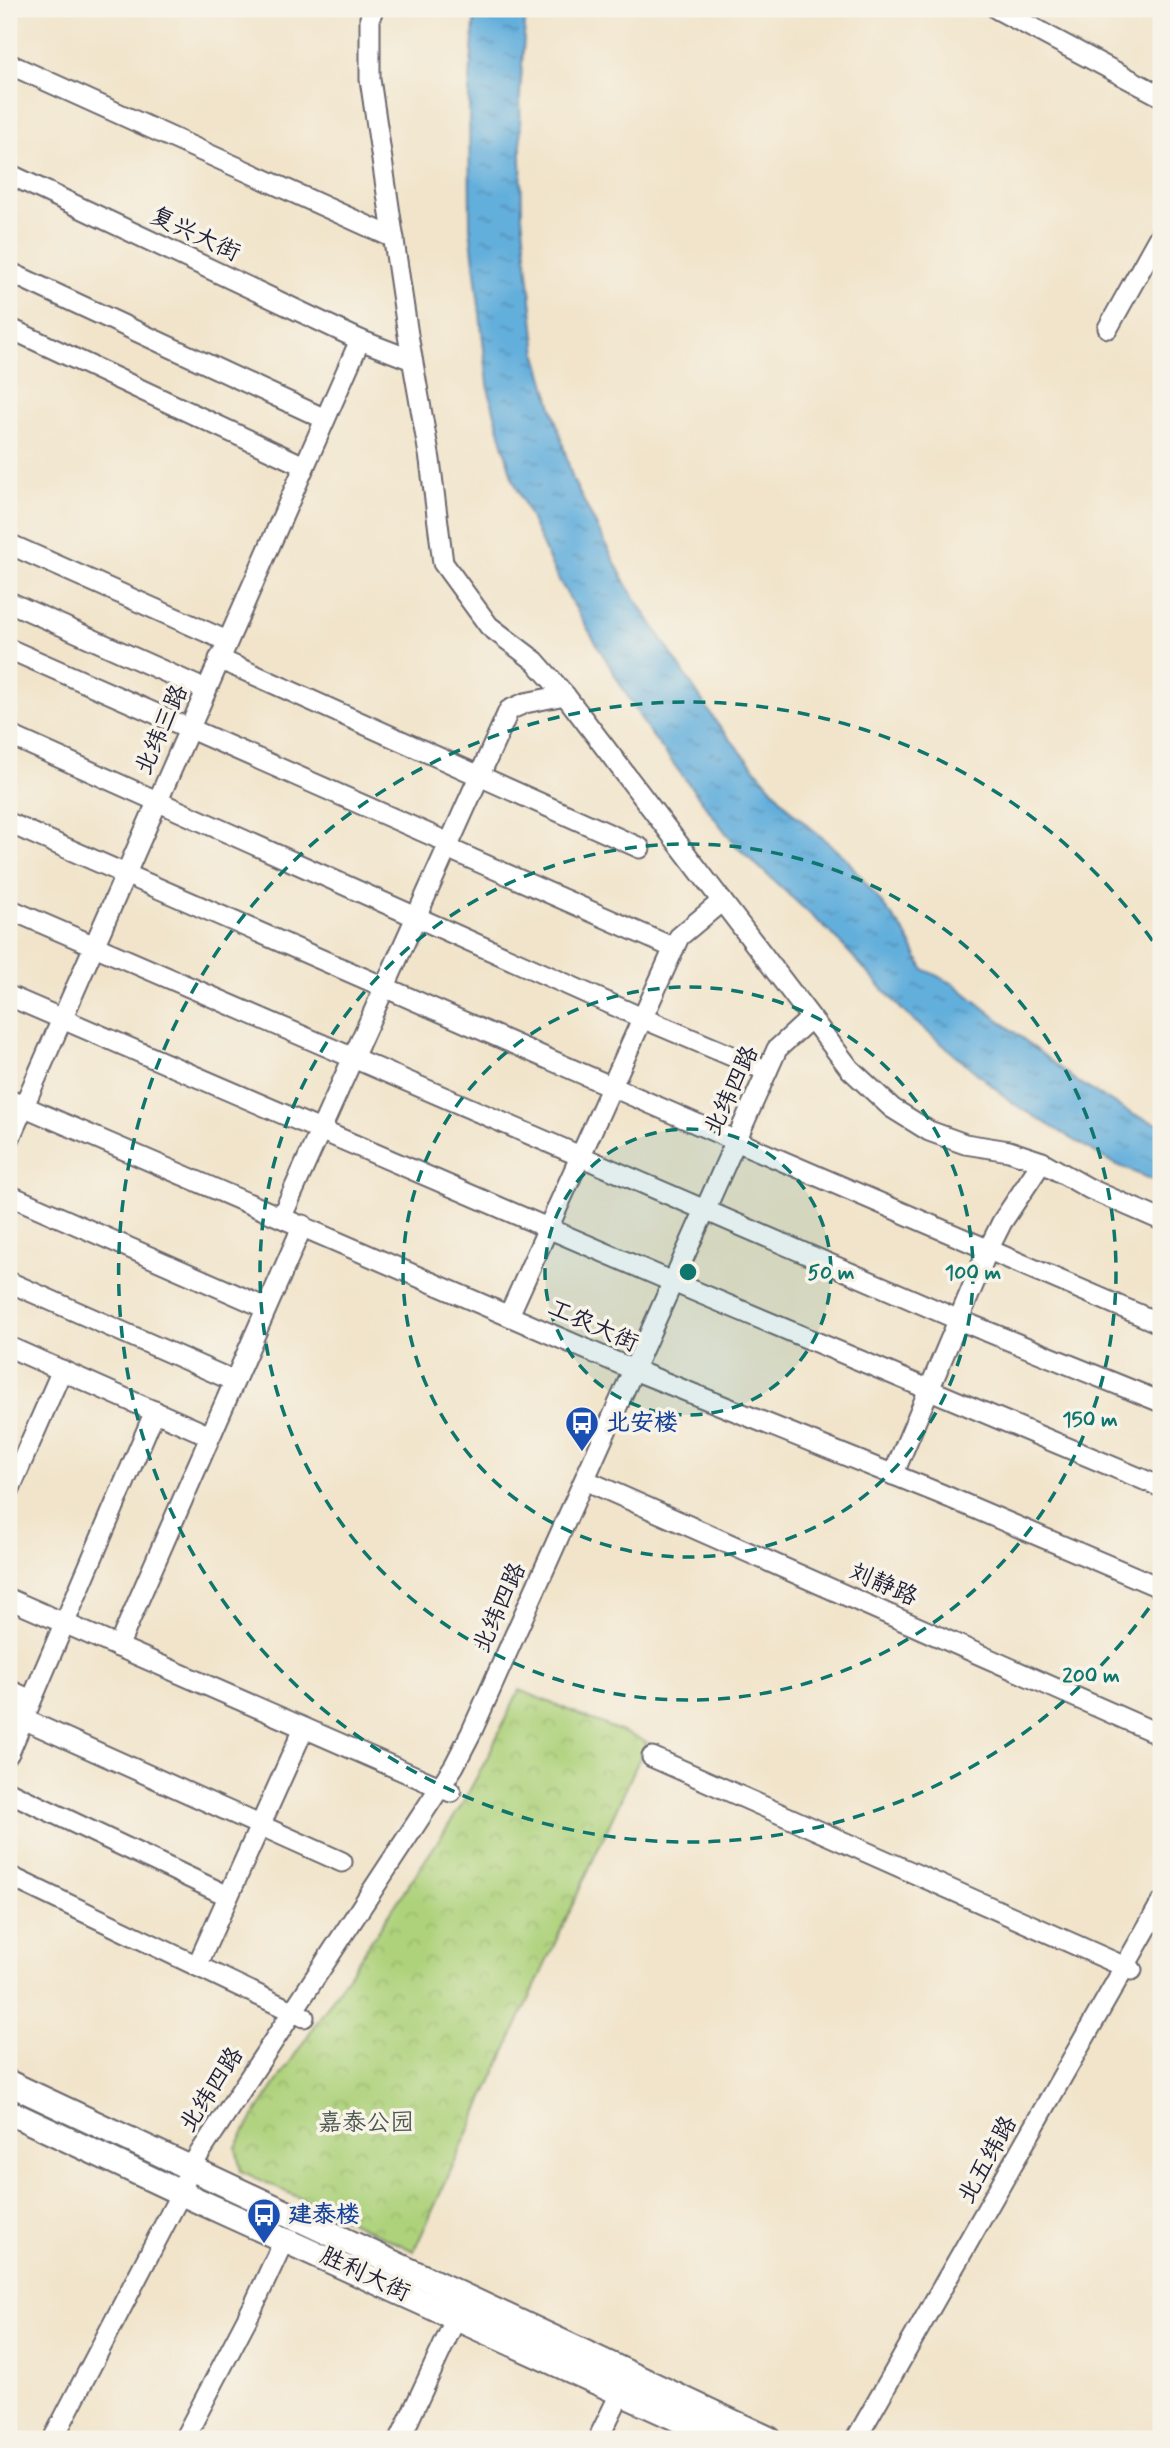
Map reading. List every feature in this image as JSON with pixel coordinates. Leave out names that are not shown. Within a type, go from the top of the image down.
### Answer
[{"type":"main road","name":"胜利大街","points":[[9,2083],[196,2171],[621,2392],[722,2439]]},
{"type":"main road","name":"胜利大街","points":[[9,2112],[181,2193],[285,2238],[460,2307],[769,2439]]},
{"type":"street","points":[[373,9],[370,18],[370,79],[412,360],[430,460],[443,563],[489,626],[535,661],[565,695],[850,1069],[892,1108],[929,1131],[965,1144],[1009,1151],[1042,1162],[1090,1189],[1161,1220]]},
{"type":"street","points":[[998,9],[1161,96]]},
{"type":"street","points":[[9,64],[394,238]]},
{"type":"street","name":"复兴大街","points":[[9,174],[360,340],[412,360]]},
{"type":"street","points":[[1108,328],[1161,233]]},
{"type":"street","points":[[9,272],[325,419]]},
{"type":"street","points":[[9,328],[304,466]]},
{"type":"street","name":"北纬三路","points":[[9,1140],[16,1103],[61,1020],[360,340]]},
{"type":"street","points":[[9,544],[478,777],[640,848]]},
{"type":"street","points":[[9,603],[206,691]]},
{"type":"street","points":[[9,649],[674,948]]},
{"type":"street","points":[[282,1216],[509,710],[525,703],[565,695]]},
{"type":"street","points":[[9,735],[642,1018],[767,1071]]},
{"type":"street","points":[[9,823],[1161,1324]]},
{"type":"street","points":[[509,1315],[679,937],[722,901]]},
{"type":"street","points":[[9,909],[959,1320],[1161,1402]]},
{"type":"street","points":[[9,996],[548,1229],[1161,1487]]},
{"type":"street","name":"北纬四路","points":[[53,2439],[181,2193],[483,1735],[637,1377],[673,1282],[777,1049],[811,1018]]},
{"type":"street","name":"工农大街","points":[[16,1103],[509,1315],[637,1377],[1161,1599]]},
{"type":"street","points":[[893,1475],[988,1250],[1002,1222],[1042,1162]]},
{"type":"street","points":[[9,1195],[266,1308]]},
{"type":"street","points":[[118,1647],[303,1225]]},
{"type":"street","points":[[9,1282],[234,1381]]},
{"type":"street","points":[[9,1347],[210,1436]]},
{"type":"street","points":[[9,1491],[62,1370]]},
{"type":"street","name":"工农大街","points":[[637,1377],[893,1475],[1161,1588]]},
{"type":"street","points":[[9,1753],[155,1411]]},
{"type":"street","name":"刘静路","points":[[590,1482],[1161,1735]]},
{"type":"street","points":[[9,1599],[446,1790]]},
{"type":"street","points":[[9,1690],[31,1700]]},
{"type":"street","points":[[23,1719],[342,1862]]},
{"type":"street","points":[[197,1966],[303,1728]]},
{"type":"street","points":[[652,1757],[1128,1968]]},
{"type":"street","points":[[9,1792],[228,1896]]},
{"type":"street","points":[[9,1876],[299,2014]]},
{"type":"street","name":"北五纬路","points":[[867,2439],[1128,1968],[1161,1903]]},
{"type":"street","name":"北五纬路","points":[[856,2439],[1128,1968],[1161,1922]]},
{"type":"street","points":[[184,2439],[253,2307],[285,2238]]},
{"type":"street","points":[[400,2439],[460,2307]]},
{"type":"street","points":[[598,2439],[621,2392]]},
{"type":"green space","name":"嘉泰公园","points":[[519,1690],[647,1742],[414,2251],[241,2171],[236,2147],[460,1808]]},
{"type":"water","points":[[475,9],[526,9],[520,95],[522,216],[537,355],[573,480],[626,584],[718,725],[793,813],[845,857],[906,934],[923,969],[954,984],[1076,1081],[1134,1115],[1161,1125],[1161,1184],[1111,1162],[1014,1104],[905,1013],[835,937],[736,846],[647,729],[556,575],[512,477],[489,392],[470,228],[469,95]]},
{"type":"place","name":"北安楼","points":[[582,1453]]},
{"type":"place","name":"建泰楼","points":[[264,2245]]}]
